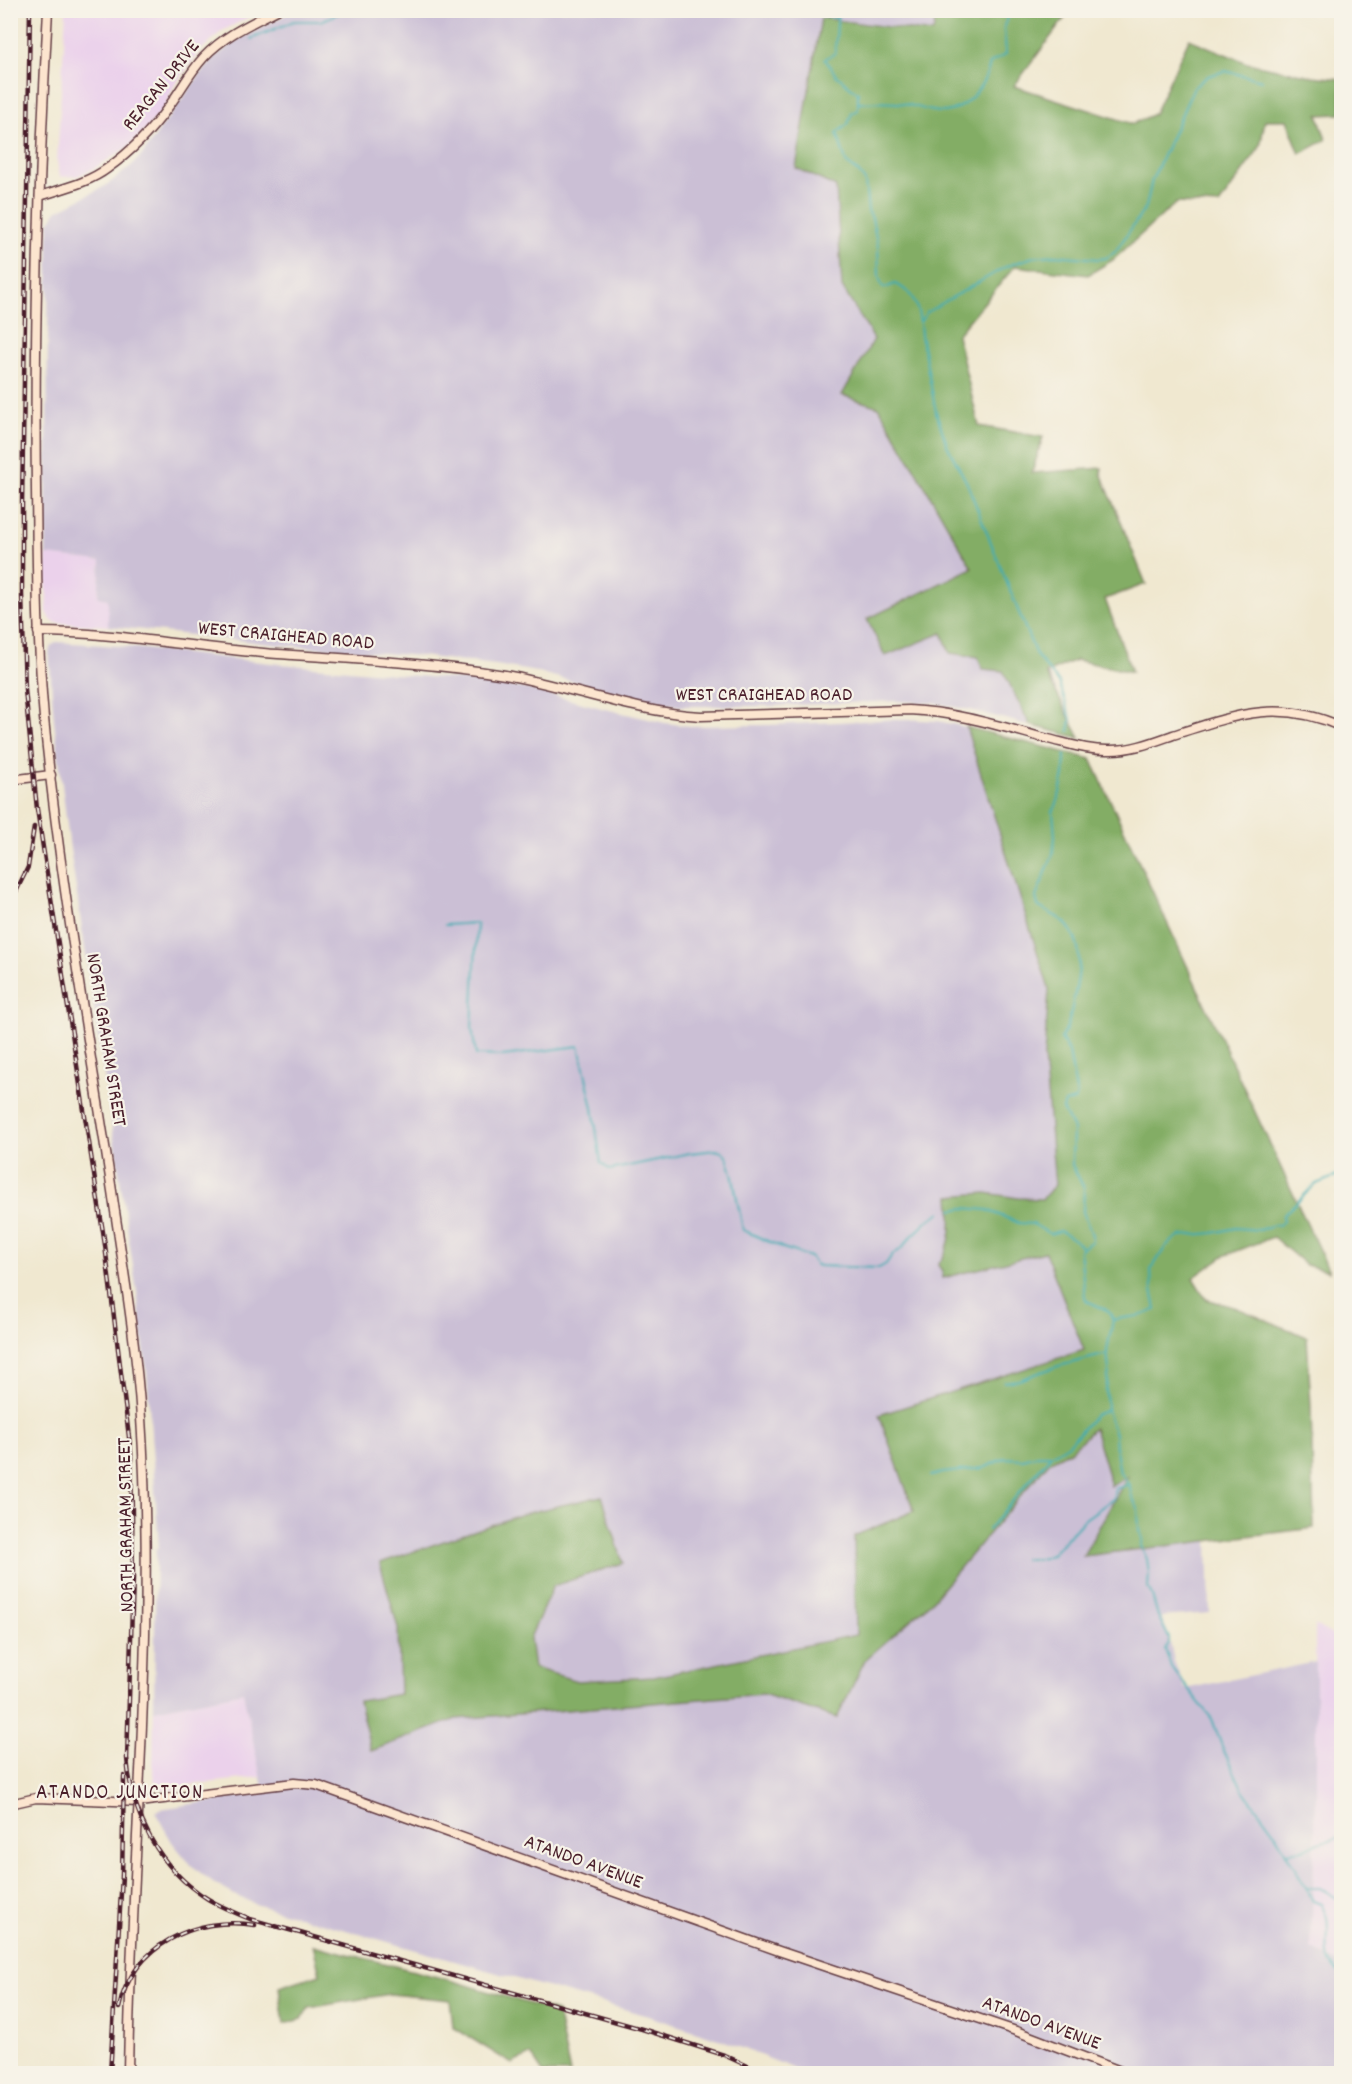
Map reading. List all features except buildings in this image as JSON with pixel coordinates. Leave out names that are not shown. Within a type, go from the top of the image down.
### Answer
[{"type":"main road","name":"NORTH GRAHAM STREET","points":[[48,10],[40,196],[35,412],[38,632],[51,775],[132,1328],[145,1475],[147,1572],[144,1688],[129,1979],[128,2073]]},
{"type":"main road","name":"REAGAN DRIVE","points":[[40,196],[87,180],[108,169],[136,146],[155,126],[191,72],[215,46],[234,32],[277,10]]},
{"type":"main road","name":"WEST CRAIGHEAD ROAD","points":[[38,632],[108,635],[501,675],[671,714],[701,716],[934,712],[1085,748],[1107,751],[1143,745],[1226,718],[1258,711],[1301,713],[1341,727]]},
{"type":"main road","points":[[10,780],[51,775]]},
{"type":"main road","name":"ATANDO AVENUE","points":[[10,1804],[36,1798],[139,1802],[294,1783],[316,1785],[779,1951],[1016,2031],[1128,2073]]},
{"type":"shaded area","points":[[295,10],[973,11],[968,71],[836,27],[1032,641],[1080,738],[935,703],[896,701],[768,706],[679,706],[537,672],[496,665],[108,626],[108,599],[98,597],[101,561],[46,555],[49,223],[57,211],[107,185],[142,155],[215,57],[239,39]]},
{"type":"shaded area","points":[[66,11],[261,11],[222,31],[199,52],[174,86],[165,106],[145,131],[128,147],[93,169],[77,176],[60,177],[57,161]]},
{"type":"shaded area","points":[[46,555],[101,561],[98,597],[108,599],[108,626],[57,623],[51,620],[47,612]]},
{"type":"shaded area","points":[[57,642],[474,681],[533,690],[665,723],[689,726],[904,719],[938,721],[966,727],[1109,1181],[1128,1476],[1084,1555],[1208,1540],[1210,1613],[1161,1617],[1185,1689],[1316,1662],[1316,1795],[1311,1948],[1341,1964],[1341,2073],[805,2073],[722,2040],[648,2016],[258,1905],[213,1883],[191,1865],[172,1842],[155,1812],[160,1809],[264,1793],[243,1692],[154,1710],[156,1549],[159,1548],[147,1374],[137,1292],[70,849],[54,720],[49,652],[51,646]]},
{"type":"shaded area","points":[[1315,1625],[1341,1640],[1341,1964],[1311,1948],[1316,1795]]},
{"type":"shaded area","points":[[243,1692],[261,1777],[188,1785],[188,1787],[170,1790],[160,1788],[153,1775],[154,1710]]},
{"type":"green space","points":[[937,10],[1070,11],[1014,86],[1133,124],[1154,114],[1189,39],[1247,63],[1312,76],[1341,79],[1341,114],[1318,115],[1326,140],[1300,154],[1287,120],[1265,120],[1260,147],[1219,205],[1176,203],[1113,260],[1088,275],[1015,266],[957,335],[979,426],[1043,437],[1032,473],[1102,468],[1101,473],[1146,584],[1105,599],[1132,672],[1076,660],[1046,673],[1080,738],[1030,725],[1003,671],[983,669],[978,657],[950,653],[942,633],[885,656],[867,619],[972,568],[879,407],[842,395],[874,339],[842,287],[836,187],[796,168],[821,18],[933,33]]},
{"type":"green space","points":[[966,727],[1091,759],[1329,1271],[1306,1265],[1273,1237],[1224,1256],[1193,1278],[1206,1299],[1237,1308],[1307,1337],[1314,1528],[1083,1556],[1127,1477],[1111,1486],[1094,1428],[1072,1450],[1049,1462],[931,1602],[865,1660],[837,1718],[763,1694],[456,1719],[371,1751],[359,1701],[400,1694],[398,1628],[380,1563],[523,1514],[602,1496],[623,1563],[553,1586],[530,1638],[534,1668],[577,1681],[654,1677],[856,1635],[854,1536],[914,1511],[879,1415],[1084,1350],[1045,1252],[943,1278],[938,1265],[949,1241],[950,1196],[986,1193],[1042,1199],[1055,1185],[1044,1057],[1049,989]]},
{"type":"green space","points":[[313,1945],[457,1982],[557,2012],[570,2073],[543,2073],[531,2055],[512,2064],[453,2027],[450,2000],[390,1994],[309,2008],[302,2019],[284,2024],[279,1987],[320,1974]]},
{"type":"waterway","points":[[251,39],[294,21],[321,21],[346,10]]},
{"type":"waterway","points":[[807,10],[836,18]]},
{"type":"waterway","points":[[838,10],[835,53],[825,59],[836,75],[858,93],[858,110],[852,113],[848,124],[837,133],[846,162],[865,181],[868,211],[872,218],[878,247],[879,277],[885,288],[895,284],[908,292],[916,305],[936,412],[947,445],[967,483],[1036,655],[1059,683],[1071,719],[1069,731]]},
{"type":"waterway","points":[[858,103],[899,103],[939,112],[950,111],[965,104],[981,85],[990,63],[1006,54],[1004,26],[1011,10]]},
{"type":"waterway","points":[[920,322],[927,312],[1007,266],[1033,257],[1055,255],[1098,259],[1106,258],[1115,252],[1146,207],[1152,180],[1194,87],[1208,76],[1225,71],[1262,80]]},
{"type":"waterway","points":[[1065,755],[1064,775],[1053,812],[1055,837],[1053,854],[1036,897],[1038,906],[1065,923],[1072,932],[1078,951],[1079,972],[1075,993],[1069,1021],[1061,1038],[1069,1052],[1077,1096],[1075,1100],[1065,1103],[1063,1109],[1073,1129],[1072,1165],[1084,1188],[1083,1212],[1092,1235],[1092,1241],[1080,1250],[1085,1297],[1087,1301],[1109,1311],[1113,1320],[1107,1350],[1109,1371],[1106,1390],[1107,1410],[1115,1434],[1120,1473],[1129,1485],[1138,1509],[1139,1530],[1143,1539],[1141,1546],[1147,1559],[1149,1573],[1148,1588],[1169,1638],[1165,1649],[1171,1667],[1212,1719],[1223,1749],[1243,1790],[1275,1833],[1313,1901],[1321,1904],[1327,1916],[1328,1956],[1335,1969],[1342,1974]]},
{"type":"waterway","points":[[445,925],[477,923],[472,1028],[476,1055],[503,1056],[579,1046],[593,1108],[601,1163],[610,1170],[690,1153],[716,1150],[722,1152],[727,1157],[732,1173],[743,1230],[810,1257],[819,1266],[879,1268],[886,1264],[892,1255],[901,1249],[930,1219],[941,1212]]},
{"type":"waterway","points":[[1113,1320],[1141,1315],[1156,1309],[1151,1270],[1166,1246],[1179,1236],[1236,1228],[1259,1230],[1274,1225],[1279,1226],[1283,1221],[1283,1215],[1316,1184],[1342,1174]]},
{"type":"waterway","points":[[952,1210],[964,1208],[987,1210],[1019,1223],[1033,1224],[1050,1234],[1060,1231],[1074,1239],[1082,1248]]},
{"type":"waterway","points":[[1004,1382],[1019,1380],[1055,1367],[1107,1354]]},
{"type":"waterway","points":[[931,1476],[984,1468],[1004,1458],[1023,1459],[1038,1455],[1051,1455],[1069,1444],[1095,1415],[1107,1410]]},
{"type":"waterway","points":[[988,1530],[1051,1455]]},
{"type":"waterway","points":[[1024,1559],[1040,1559],[1051,1555],[1085,1519],[1113,1499],[1115,1489],[1127,1485]]},
{"type":"waterway","points":[[1287,1852],[1303,1850],[1315,1844],[1342,1837]]},
{"type":"waterway","points":[[1306,1888],[1320,1888],[1342,1901]]},
{"type":"railway","points":[[30,10],[22,505],[25,690],[37,809],[105,1245],[131,1453],[133,1578],[127,1758],[134,1799],[141,1819],[162,1856],[191,1887],[213,1902],[250,1919],[642,2029],[724,2055],[765,2074]]},
{"type":"railway","points":[[10,904],[28,867],[34,827]]},
{"type":"railway","points":[[110,2074],[122,1876],[124,1776]]},
{"type":"railway","points":[[119,2008],[126,1986],[137,1967],[152,1952],[170,1940],[189,1931],[211,1925],[233,1923],[255,1925]]},
{"type":"district","name":"ATANDO JUNCTION","points":[[120,1794]]}]
